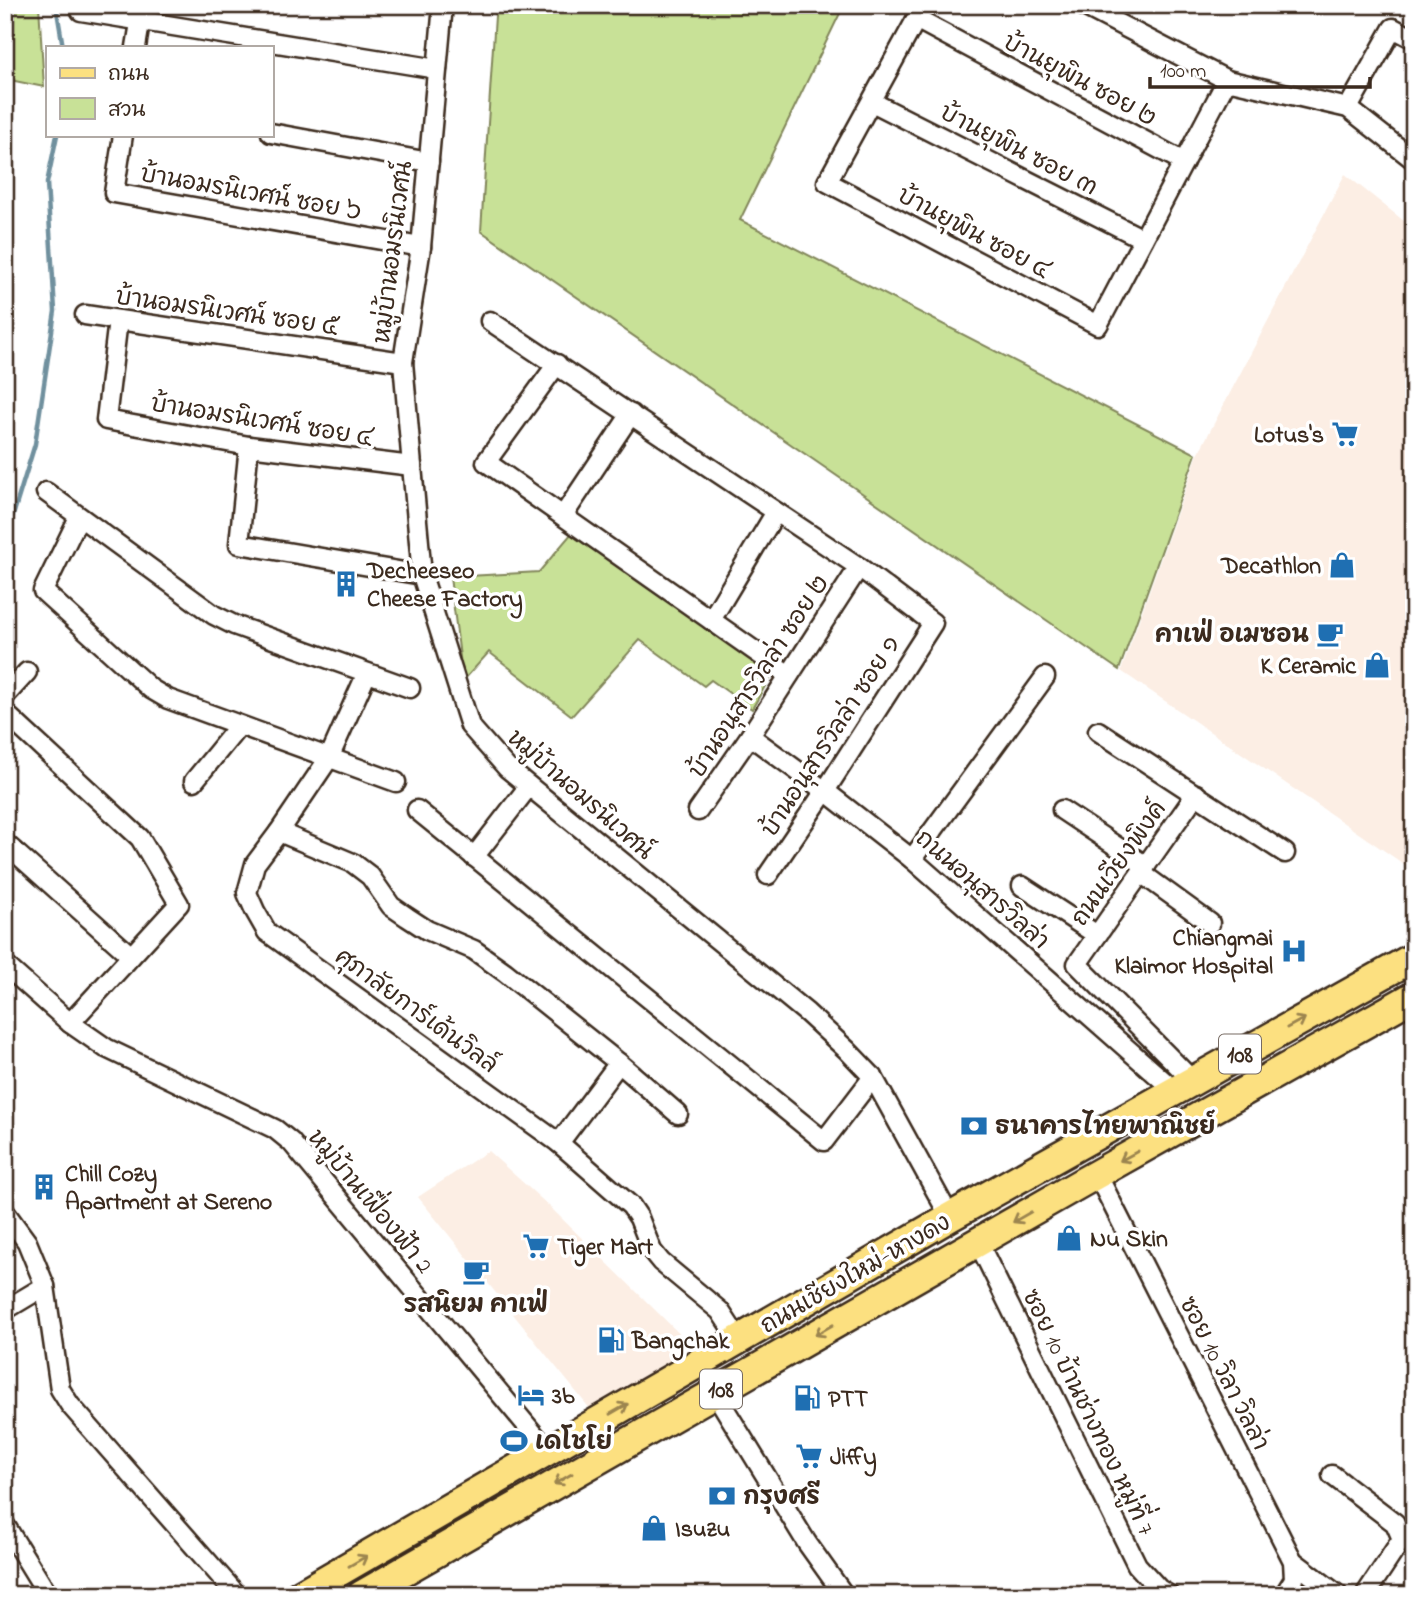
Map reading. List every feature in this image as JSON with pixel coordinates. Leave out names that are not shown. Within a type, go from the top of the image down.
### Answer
[{"type":"main road","name":"ถนนเชียงใหม่-หางดง","points":[[299,1595],[950,1217],[1414,957]]},
{"type":"main road","name":"ถนนเชียงใหม่-หางดง","points":[[362,1595],[1089,1178],[1414,996]]},
{"type":"main road","points":[[1066,1152],[1089,1178]]},
{"type":"street","name":"หมู่บ้านอมรนิเวศน์","points":[[443,5],[421,247],[403,362],[422,575],[470,726],[507,768],[807,1013],[873,1077],[950,1217]]},
{"type":"street","points":[[1082,5],[1227,80],[1348,108],[1414,160]]},
{"type":"street","points":[[81,11],[142,13],[437,69]]},
{"type":"street","points":[[872,102],[920,12]]},
{"type":"street","name":"บ้านยุพิน ซอย ๒","points":[[920,12],[1184,162]]},
{"type":"street","points":[[136,46],[142,13]]},
{"type":"street","points":[[1348,108],[1393,28],[1414,39]]},
{"type":"street","points":[[1143,239],[1227,80]]},
{"type":"street","name":"บ้านยุพิน ซอย ๔","points":[[872,102],[827,182],[1098,325],[1143,239]]},
{"type":"street","name":"บ้านยุพิน ซอย ๓","points":[[872,102],[1143,239]]},
{"type":"street","points":[[273,132],[429,162]]},
{"type":"street","name":"บ้านอมรนิเวศน์ ซอย ๖","points":[[122,136],[114,193],[421,247]]},
{"type":"street","name":"บ้านอมรนิเวศน์ ซอย ๕","points":[[85,315],[403,362]]},
{"type":"street","name":"บ้านอมรนิเวศน์ ซอย ๔","points":[[118,320],[106,420],[249,446],[412,467]]},
{"type":"street","points":[[490,321],[859,567]]},
{"type":"street","points":[[557,364],[486,462],[789,675]]},
{"type":"street","points":[[563,516],[631,414]]},
{"type":"street","points":[[249,446],[239,544],[422,575]]},
{"type":"street","points":[[46,492],[214,615],[234,625],[410,688]]},
{"type":"street","points":[[711,620],[776,512]]},
{"type":"street","points":[[79,517],[43,591],[151,690],[239,726],[396,782]]},
{"type":"street","name":"บ้านอนุสารวิลล่า ซอย ๑","points":[[768,875],[933,622],[859,567]]},
{"type":"street","name":"บ้านอนุสารวิลล่า ซอย ๒","points":[[698,811],[859,567]]},
{"type":"street","points":[[5,696],[27,672]]},
{"type":"street","name":"ศุภาลัยการ์เด้นวิลล์","points":[[367,673],[329,758],[255,864],[247,893],[255,911],[267,932],[559,1143],[631,1206],[639,1218],[652,1251],[661,1262],[720,1311],[738,1340]]},
{"type":"street","points":[[912,859],[1045,677]]},
{"type":"street","points":[[5,713],[140,838],[178,904],[70,1023]]},
{"type":"street","points":[[194,781],[239,726]]},
{"type":"street","points":[[1098,731],[1285,853]]},
{"type":"street","name":"ถนนอนุสารวิลล่า","points":[[750,736],[912,859],[1184,1086]]},
{"type":"street","points":[[474,857],[529,786]]},
{"type":"street","name":"ถนนเวียงพิงค์","points":[[1184,1086],[1077,964],[1196,794]]},
{"type":"street","points":[[416,810],[824,1141],[873,1077]]},
{"type":"street","points":[[1062,810],[1143,869],[1210,923]]},
{"type":"street","points":[[279,832],[353,863],[370,876],[391,906],[427,930],[474,950],[505,972],[678,1114]]},
{"type":"street","points":[[5,843],[131,956]]},
{"type":"street","points":[[1023,886],[1097,935]]},
{"type":"street","name":"หมู่บ้านเฟื่องฟ้า 2","points":[[5,965],[70,1023],[106,1048],[275,1129],[292,1142],[548,1451]]},
{"type":"street","points":[[559,1143],[619,1063]]},
{"type":"street","name":"ซอย 10 วิลา วิลล่า","points":[[1089,1178],[1293,1562]]},
{"type":"street","points":[[5,1212],[27,1242],[46,1286],[60,1389],[70,1405],[237,1595]]},
{"type":"street","name":"ซอย 10 บ้านช่างทอง หมู่ที่ 7","points":[[978,1242],[1137,1565],[1159,1589],[1169,1595]]},
{"type":"street","points":[[5,1310],[46,1286]]},
{"type":"street","points":[[715,1393],[807,1544],[844,1595]]},
{"type":"street","points":[[1332,1475],[1395,1523],[1402,1539],[1365,1595]]},
{"type":"street","points":[[5,1525],[48,1595]]},
{"type":"street","points":[[1284,1595],[1294,1579],[1293,1562]]},
{"type":"street","points":[[1293,1562],[1338,1595]]},
{"type":"shaded area","points":[[1345,174],[1414,229],[1414,871],[1121,671],[1198,454]]},
{"type":"shaded area","points":[[488,1151],[549,1206],[700,1354],[595,1415],[418,1197]]},
{"type":"green space","points":[[5,5],[39,5],[44,87],[5,79]]},
{"type":"green space","points":[[498,5],[844,5],[740,220],[1196,454],[1119,670],[481,231],[495,16]]},
{"type":"green space","points":[[571,534],[772,674],[752,709],[711,680],[704,686],[640,640],[572,716],[489,652],[463,681],[450,577],[539,572]]},
{"type":"waterway","points":[[56,5],[63,46]]},
{"type":"waterway","points":[[5,533],[35,444],[55,311],[47,183],[57,136]]},
{"type":"place","name":"Lotus's","points":[[1345,434]]},
{"type":"place","name":"Decathlon","points":[[1342,565]]},
{"type":"place","name":"Decheeseo Cheese Factory","points":[[346,584]]},
{"type":"place","name":"คาเฟ่ อเมซอน","points":[[1330,634]]},
{"type":"place","name":"K Ceramic","points":[[1377,665]]},
{"type":"place","name":"Chiangmai Klaimor Hospital","points":[[1294,951]]},
{"type":"place","name":"ธนาคารไทยพาณิชย์","points":[[974,1126]]},
{"type":"place","name":"Chill Cozy Apartment at Sereno","points":[[44,1187]]},
{"type":"place","name":"Nu Skin","points":[[1069,1238]]},
{"type":"place","name":"Tiger Mart","points":[[536,1246]]},
{"type":"place","name":"รสนิยม คาเฟ่","points":[[476,1272]]},
{"type":"place","name":"Bangchak","points":[[611,1340]]},
{"type":"place","name":"3b","points":[[531,1395]]},
{"type":"place","name":"PTT","points":[[807,1398]]},
{"type":"place","name":"เดโชโย่","points":[[514,1441]]},
{"type":"place","name":"Jiffy","points":[[809,1456]]},
{"type":"place","name":"กรุงศรี","points":[[722,1496]]},
{"type":"place","name":"Isuzu","points":[[654,1528]]}]
